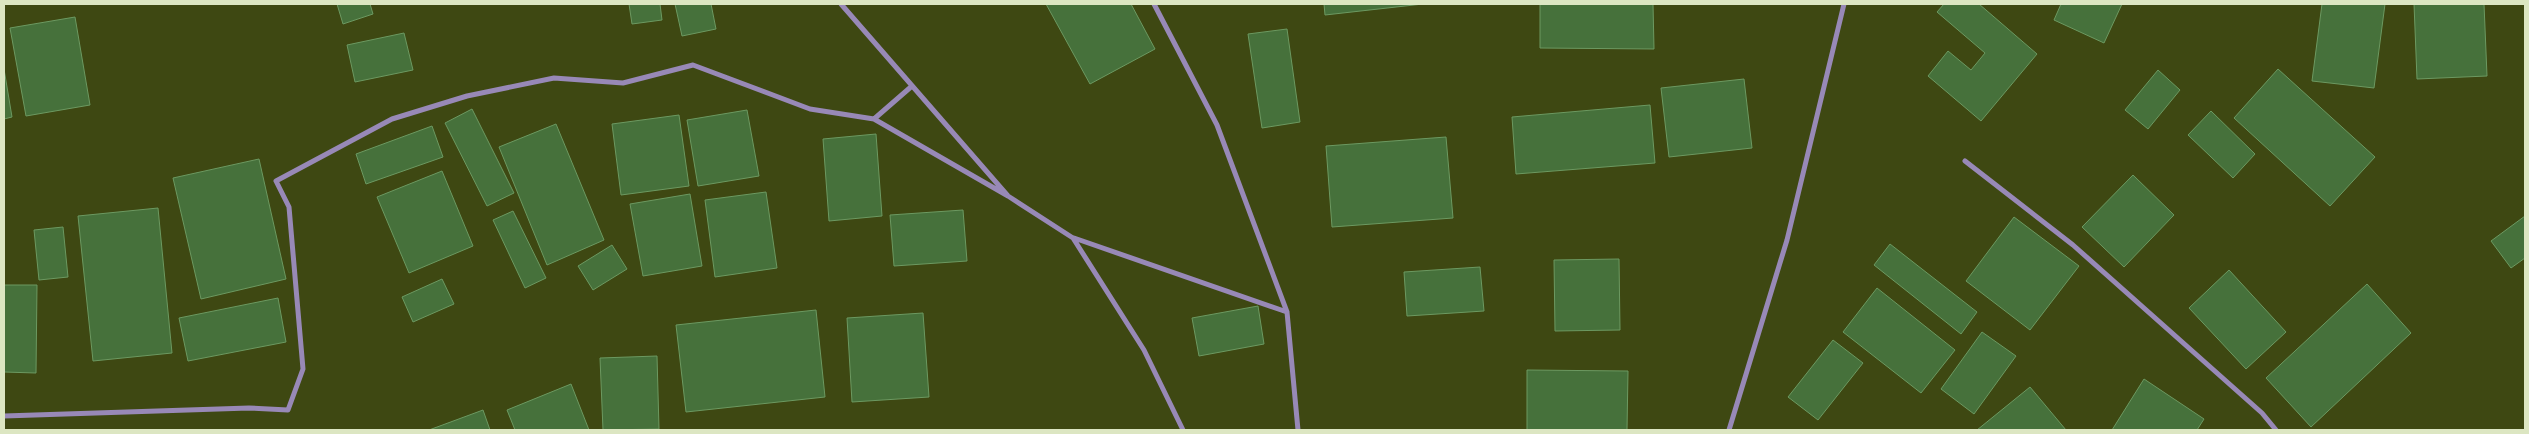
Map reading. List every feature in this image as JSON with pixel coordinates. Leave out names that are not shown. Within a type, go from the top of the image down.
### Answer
[{"type":"street","points":[[841,4],[1008,196]]},
{"type":"street","points":[[1154,4],[1217,125],[1286,312],[1298,430]]},
{"type":"street","points":[[1729,430],[1787,240],[1844,4]]},
{"type":"street","points":[[4,416],[249,408],[288,410],[303,369],[289,207],[276,181],[392,119],[467,96],[554,78],[623,83],[693,65],[810,109],[874,119],[1008,196],[1073,238],[1286,312]]},
{"type":"street","points":[[874,119],[912,86]]},
{"type":"street","points":[[1965,160],[2073,246],[2262,413],[2276,430]]},
{"type":"street","points":[[1073,238],[1144,350],[1183,430]]},
{"type":"building","points":[[337,4],[370,4],[373,14],[343,24]]},
{"type":"building","points":[[629,4],[660,4],[662,20],[632,24]]},
{"type":"building","points":[[675,4],[711,4],[716,29],[682,36]]},
{"type":"building","points":[[1046,4],[1131,4],[1155,49],[1090,84]]},
{"type":"building","points":[[1324,4],[1423,4],[1325,15]]},
{"type":"building","points":[[1540,4],[1653,4],[1654,49],[1540,48]]},
{"type":"building","points":[[1944,4],[1979,4],[2037,54],[1981,121],[1928,76],[1948,51],[1971,70],[1985,53],[1937,12]]},
{"type":"building","points":[[2061,4],[2122,4],[2104,43],[2054,20]]},
{"type":"building","points":[[2322,4],[2385,4],[2374,88],[2312,81]]},
{"type":"building","points":[[2414,4],[2484,4],[2487,76],[2417,79]]},
{"type":"building","points":[[75,17],[90,105],[26,116],[10,28]]},
{"type":"building","points":[[1287,29],[1300,122],[1262,128],[1248,34]]},
{"type":"building","points":[[404,33],[413,70],[355,82],[347,45]]},
{"type":"building","points":[[4,69],[12,117],[4,119]]},
{"type":"building","points":[[2278,69],[2375,157],[2330,206],[2234,118]]},
{"type":"building","points":[[2158,70],[2180,90],[2148,129],[2125,110]]},
{"type":"building","points":[[1744,79],[1752,148],[1669,157],[1661,88]]},
{"type":"building","points":[[1650,105],[1655,163],[1516,174],[1512,117]]},
{"type":"building","points":[[472,109],[514,193],[487,206],[445,123]]},
{"type":"building","points":[[747,110],[759,176],[698,186],[687,120]]},
{"type":"building","points":[[2211,111],[2255,154],[2233,178],[2188,135]]},
{"type":"building","points":[[679,115],[689,186],[621,195],[612,124]]},
{"type":"building","points":[[556,124],[604,240],[547,265],[499,147]]},
{"type":"building","points":[[432,126],[443,157],[366,184],[356,154]]},
{"type":"building","points":[[876,134],[882,216],[829,221],[823,139]]},
{"type":"building","points":[[1446,137],[1453,218],[1332,227],[1326,146]]},
{"type":"building","points":[[259,159],[286,279],[201,299],[173,178]]},
{"type":"building","points":[[442,171],[473,246],[409,273],[377,197]]},
{"type":"building","points":[[2133,175],[2174,215],[2124,267],[2082,227]]},
{"type":"building","points":[[766,192],[777,268],[715,277],[705,200]]},
{"type":"building","points":[[690,194],[702,266],[643,276],[630,204]]},
{"type":"building","points":[[158,208],[172,353],[93,361],[78,216]]},
{"type":"building","points":[[963,210],[967,261],[894,266],[890,215]]},
{"type":"building","points":[[513,211],[546,278],[525,288],[493,220]]},
{"type":"building","points":[[2525,216],[2525,258],[2511,268],[2491,241]]},
{"type":"building","points":[[2014,217],[2079,266],[2030,330],[1966,281]]},
{"type":"building","points":[[63,227],[68,277],[39,280],[34,230]]},
{"type":"building","points":[[1890,244],[1977,312],[1961,334],[1874,265]]},
{"type":"building","points":[[612,245],[627,269],[593,290],[578,266]]},
{"type":"building","points":[[1619,259],[1620,330],[1555,331],[1554,260]]},
{"type":"building","points":[[1480,267],[1484,311],[1407,316],[1404,272]]},
{"type":"building","points":[[2229,270],[2286,332],[2246,369],[2189,308]]},
{"type":"building","points":[[442,279],[454,304],[413,322],[402,297]]},
{"type":"building","points":[[2367,284],[2411,333],[2311,427],[2266,378]]},
{"type":"building","points":[[4,285],[37,285],[36,373],[4,372]]},
{"type":"building","points":[[1877,288],[1955,350],[1921,393],[1843,332]]},
{"type":"building","points":[[278,298],[286,342],[188,361],[179,318]]},
{"type":"building","points":[[1258,306],[1264,344],[1199,356],[1192,318]]},
{"type":"building","points":[[816,310],[825,397],[686,412],[676,325]]},
{"type":"building","points":[[923,313],[929,397],[852,402],[847,318]]},
{"type":"building","points":[[1982,332],[2016,356],[1974,414],[1941,389]]},
{"type":"building","points":[[1833,340],[1863,363],[1818,420],[1788,397]]},
{"type":"building","points":[[657,356],[659,429],[603,430],[600,358]]},
{"type":"building","points":[[1527,370],[1628,371],[1627,430],[1527,430]]},
{"type":"building","points":[[2144,379],[2204,419],[2197,430],[2112,430]]},
{"type":"building","points":[[571,384],[589,430],[515,430],[507,410]]},
{"type":"building","points":[[2030,387],[2066,430],[1977,430]]},
{"type":"building","points":[[483,410],[490,430],[429,430]]}]
